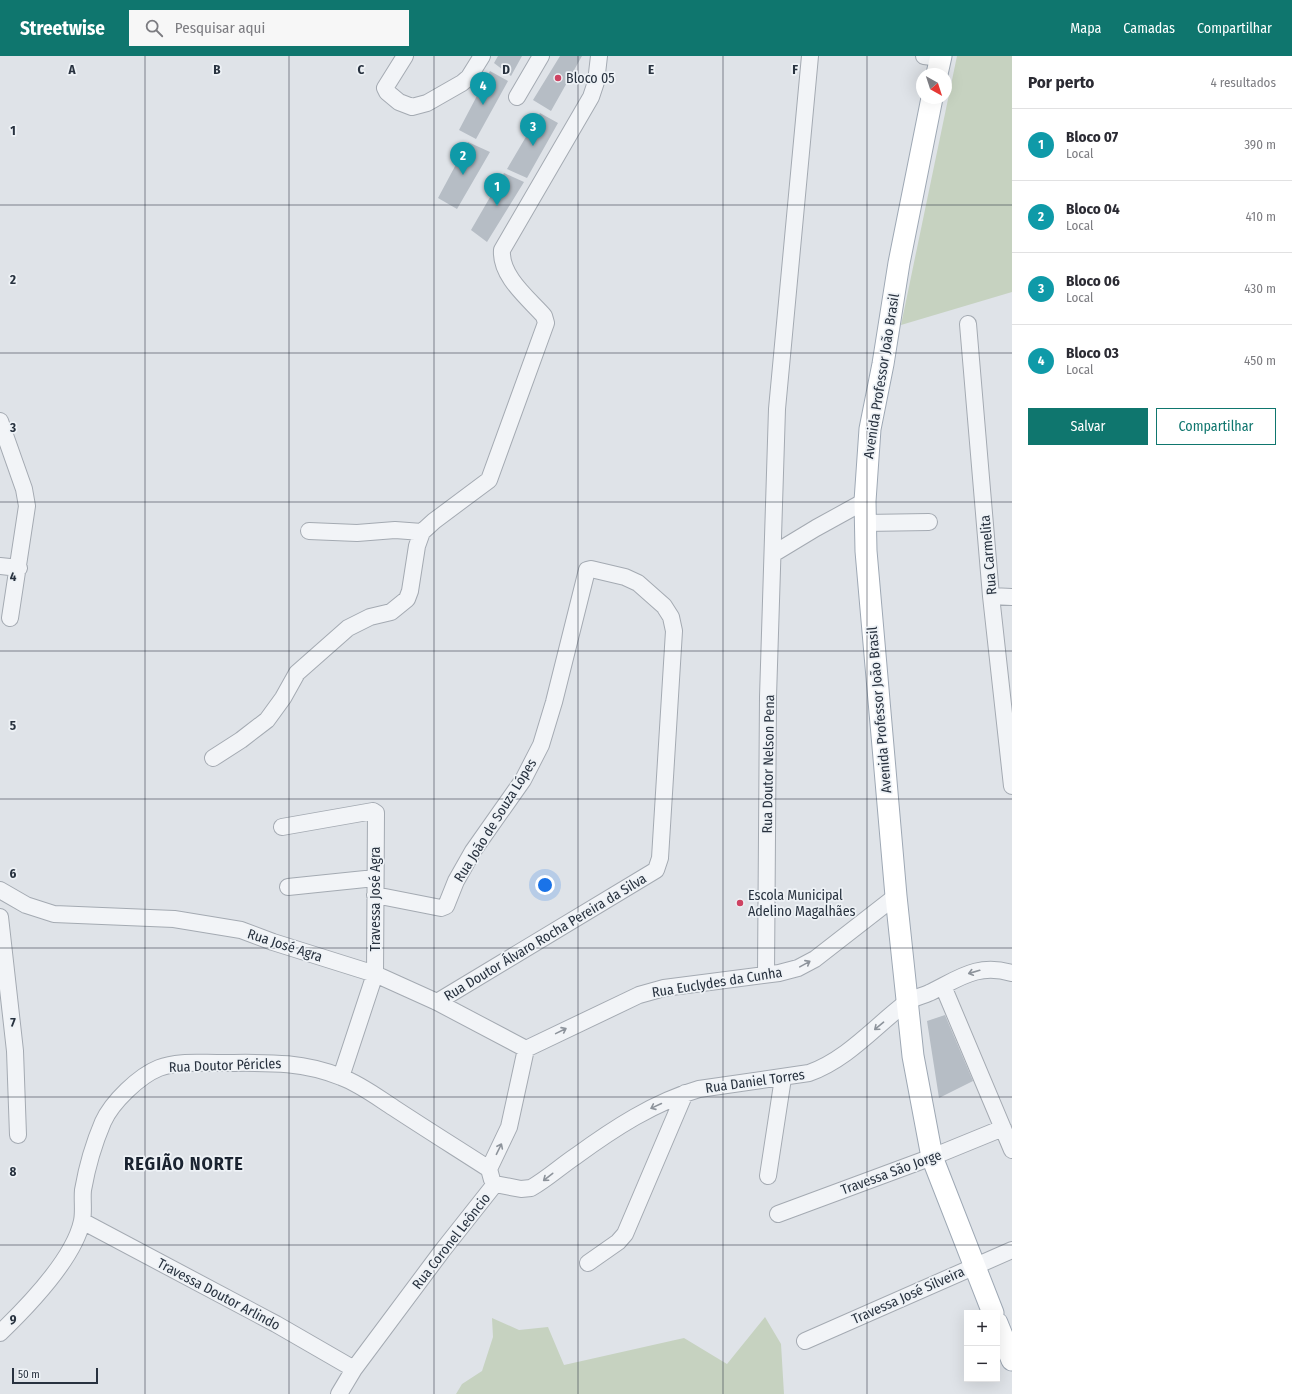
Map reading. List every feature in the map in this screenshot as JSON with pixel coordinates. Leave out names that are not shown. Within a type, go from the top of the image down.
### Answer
[{"type":"main road","name":"Avenida Professor João Brasil","points":[[931,104],[899,263],[870,428],[864,523],[872,643],[896,896],[909,1001],[913,1056],[932,1157],[992,1310]]},
{"type":"main road","points":[[1004,1329],[1012,1360]]},
{"type":"street","points":[[405,56],[386,87],[386,90],[399,102],[412,106],[427,103],[462,84],[469,78],[482,56]]},
{"type":"street","points":[[517,97],[540,56]]},
{"type":"street","points":[[213,758],[242,740],[267,720],[283,698],[297,673],[348,628],[370,617],[394,610],[407,599],[410,591],[417,546],[422,532],[434,521],[489,480],[546,323],[544,316],[505,270],[501,260],[502,250],[591,97],[596,82],[598,56]]},
{"type":"street","name":"Rua Doutor Nelson Pena","points":[[766,973],[768,698],[777,410],[810,56]]},
{"type":"street","name":"Rua Carmelita","points":[[968,324],[991,596],[1012,786]]},
{"type":"street","points":[[1,425],[24,489],[27,506],[19,568],[10,618]]},
{"type":"street","points":[[773,554],[865,501]]},
{"type":"street","points":[[864,523],[929,522]]},
{"type":"street","points":[[309,531],[357,533],[395,530],[422,532]]},
{"type":"street","points":[[0,566],[19,568]]},
{"type":"street","name":"Rua Doutor Álvaro Rocha Pereira da Silva","points":[[437,1002],[656,870],[658,866],[674,631],[671,617],[664,606],[638,583],[625,577],[591,569],[586,570]]},
{"type":"street","name":"Rua João de Souza Lópes","points":[[375,895],[441,908],[446,906],[456,881],[473,851],[523,780],[542,745],[586,570]]},
{"type":"street","points":[[991,596],[1012,597]]},
{"type":"street","name":"Travessa José Agra","points":[[282,827],[374,811],[375,974],[342,1077]]},
{"type":"street","points":[[288,887],[375,878]]},
{"type":"street","name":"Rua José Agra","points":[[0,890],[26,905],[54,914],[174,919],[223,926],[375,974],[437,1002],[526,1049]]},
{"type":"street","name":"Rua Euclydes da Cunha","points":[[526,1049],[639,995],[664,988],[766,973],[779,973],[798,968],[815,959],[896,896]]},
{"type":"street","points":[[0,917],[15,1051],[18,1135]]},
{"type":"street","name":"Rua Daniel Torres","points":[[495,1184],[521,1189],[531,1188],[605,1135],[652,1107],[685,1093],[728,1083],[783,1078],[809,1073],[823,1068],[856,1045],[909,1001],[972,972],[988,969],[1012,973]]},
{"type":"street","points":[[943,986],[1012,1150]]},
{"type":"street","points":[[489,1169],[509,1127],[526,1049]]},
{"type":"street","name":"Rua Doutor Péricles","points":[[0,1333],[16,1318],[52,1276],[71,1248],[82,1221],[83,1191],[88,1171],[104,1120],[115,1101],[125,1091],[157,1069],[169,1065],[191,1063],[275,1062],[298,1064],[342,1077],[364,1088],[489,1169]]},
{"type":"street","points":[[768,1176],[783,1078]]},
{"type":"street","points":[[588,1263],[618,1242],[625,1234],[685,1093]]},
{"type":"street","name":"Travessa São Jorge","points":[[778,1214],[932,1157],[1003,1128]]},
{"type":"street","name":"Rua Coronel Leôncio","points":[[339,1394],[354,1369],[442,1251],[495,1184],[489,1169]]},
{"type":"street","name":"Travessa Doutor Arlindo","points":[[82,1221],[276,1324],[354,1369]]},
{"type":"street","name":"Travessa José Silveira","points":[[805,1341],[1012,1250]]},
{"type":"green space","points":[[957,56],[1012,56],[1012,292],[901,325],[947,104],[952,104],[952,80]]},
{"type":"green space","points":[[765,1317],[781,1344],[784,1394],[456,1394],[462,1384],[482,1371],[493,1337],[492,1318],[519,1330],[548,1327],[564,1365],[684,1338],[727,1364]]},
{"type":"building","points":[[498,56],[522,56],[511,76],[494,63]]},
{"type":"building","name":"Bloco 05","points":[[560,56],[582,56],[551,111],[533,100]]},
{"type":"building","points":[[490,71],[508,81],[476,139],[459,130]]},
{"type":"building","points":[[540,113],[558,123],[527,178],[507,169]]},
{"type":"building","points":[[468,142],[490,152],[457,209],[438,198]]},
{"type":"building","points":[[504,173],[524,182],[487,242],[471,230]]},
{"type":"building","points":[[945,1015],[973,1081],[939,1098],[927,1021]]},
{"type":"place","name":"Bloco 05","points":[[558,78]]},
{"type":"place","name":"Bloco 03","points":[[483,105]]},
{"type":"place","name":"Bloco 06","points":[[533,146]]},
{"type":"place","name":"Bloco 04","points":[[463,175]]},
{"type":"place","name":"Bloco 07","points":[[497,206]]},
{"type":"place","name":"Escola Municipal Adelino Magalhães","points":[[740,903]]},
{"type":"district","name":"REGIÃO NORTE","points":[[184,1164]]}]
